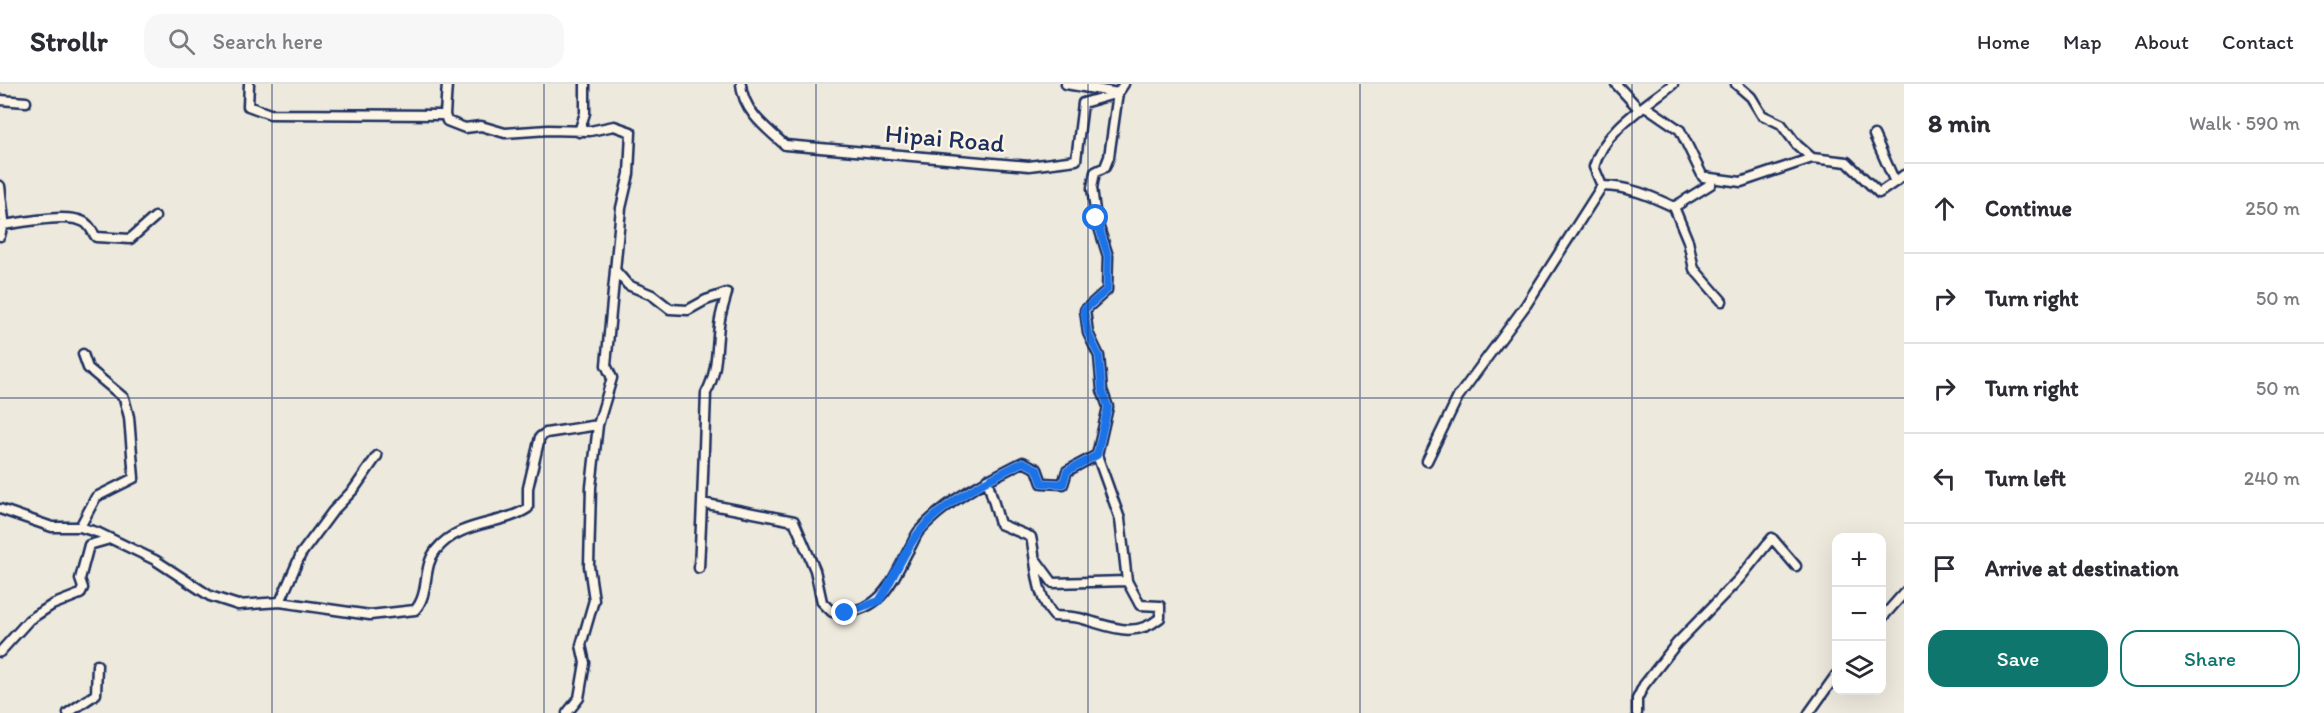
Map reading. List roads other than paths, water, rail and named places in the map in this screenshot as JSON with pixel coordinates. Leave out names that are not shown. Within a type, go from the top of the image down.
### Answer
[{"type":"street","points":[[249,84],[248,106],[270,114],[445,115]]},
{"type":"street","points":[[447,84],[445,115],[447,121],[461,127],[481,126],[505,133],[548,130],[579,132],[614,126],[631,132],[629,174],[621,208],[606,365],[612,378],[598,425],[591,487],[589,566],[594,600],[581,645],[585,663],[579,698],[567,713]]},
{"type":"street","points":[[579,132],[585,113],[585,84]]},
{"type":"street","name":"Hipai Road","points":[[741,84],[742,97],[758,120],[785,145],[1029,166],[1076,160],[1083,103],[1118,93]]},
{"type":"street","points":[[1066,84],[1118,93]]},
{"type":"street","points":[[987,479],[1000,524],[1031,537],[1036,560],[1035,577],[1048,610],[1054,616],[1082,618],[1098,626],[1115,629],[1148,627],[1161,618],[1160,606],[1140,605],[1127,581],[1120,519],[1097,455],[1108,407],[1102,390],[1099,356],[1088,333],[1084,310],[1107,290],[1108,256],[1096,218],[1092,189],[1095,172],[1105,167],[1109,157],[1118,93],[1124,84]]},
{"type":"street","points":[[1616,84],[1643,108],[1680,130],[1703,177],[1741,182],[1812,158],[1847,162],[1879,193],[1904,175]]},
{"type":"street","points":[[1602,186],[1594,167],[1597,157],[1616,130],[1673,84]]},
{"type":"street","points":[[1736,84],[1751,97],[1762,115],[1781,124],[1797,145],[1812,158]]},
{"type":"street","points":[[0,100],[26,102]]},
{"type":"street","points":[[1874,135],[1894,182]]},
{"type":"street","points":[[1674,207],[1711,184],[1707,177]]},
{"type":"street","points":[[0,186],[4,225],[0,236]]},
{"type":"street","points":[[1602,186],[1617,186],[1653,197],[1674,207],[1688,241],[1694,269],[1722,301]]},
{"type":"street","points":[[1428,461],[1458,397],[1526,305],[1602,186]]},
{"type":"street","points":[[4,225],[53,218],[78,220],[88,225],[96,237],[130,239],[155,217]]},
{"type":"street","points":[[615,270],[628,285],[652,295],[670,309],[687,310],[727,293],[718,329],[718,356],[713,380],[706,393],[699,568]]},
{"type":"street","points":[[80,527],[96,497],[134,478],[129,417],[124,398],[88,368],[83,354]]},
{"type":"street","points":[[0,509],[52,527],[80,527],[110,539],[155,560],[210,596],[238,605],[280,602],[370,615],[415,610],[422,603],[425,580],[436,550],[473,525],[528,508],[531,469],[540,437],[546,432],[598,425]]},
{"type":"street","points":[[702,503],[794,521],[815,570],[822,602],[832,612],[845,613],[879,601],[919,532],[960,497],[987,479],[1023,462],[1037,469],[1042,483],[1063,484],[1067,471],[1097,455]]},
{"type":"street","points":[[280,602],[301,554],[333,511],[354,489],[377,456]]},
{"type":"street","points":[[1637,713],[1637,699],[1677,643],[1739,579],[1772,538],[1796,566]]},
{"type":"street","points":[[0,652],[29,620],[52,605],[80,594],[83,588],[80,579],[89,545],[110,539]]},
{"type":"street","points":[[1036,560],[1053,583],[1127,581]]},
{"type":"street","points":[[1886,613],[1904,593]]},
{"type":"street","points":[[68,713],[96,694],[98,665]]},
{"type":"street","points":[[1809,713],[1832,681]]}]
